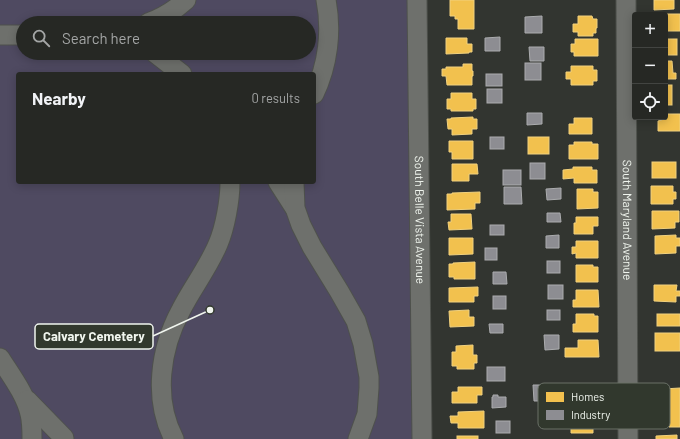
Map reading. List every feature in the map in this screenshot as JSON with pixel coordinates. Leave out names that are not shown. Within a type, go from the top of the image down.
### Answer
[{"type":"street","points":[[162,16],[181,5],[186,0]]},
{"type":"street","points":[[316,90],[322,76],[328,44],[329,14],[326,0]]},
{"type":"street","name":"South Belle Vista Avenue","points":[[417,0],[422,439]]},
{"type":"street","name":"South Maryland Avenue","points":[[626,0],[628,383]]},
{"type":"street","points":[[0,35],[16,35]]},
{"type":"street","points":[[164,60],[179,72]]},
{"type":"street","points":[[174,439],[166,421],[163,408],[161,386],[163,361],[173,326],[221,238],[228,205],[230,184]]},
{"type":"street","points":[[279,184],[295,208],[301,225],[312,247],[356,321],[363,344],[370,377],[367,414],[358,439]]},
{"type":"street","points":[[294,184],[295,208]]},
{"type":"street","points":[[0,358],[25,398],[60,439]]},
{"type":"street","points":[[25,398],[32,421],[32,439]]},
{"type":"street","name":"South Maryland Avenue","points":[[628,429],[628,439]]},
{"type":"shaded area","points":[[0,0],[417,0],[422,439],[0,439]]},
{"type":"building: Homes","points":[[450,0],[474,0],[474,29],[458,29],[458,19],[455,19],[455,16],[450,16]]},
{"type":"building: Homes","points":[[654,0],[674,0],[674,9],[654,10]]},
{"type":"building: Homes","points":[[668,14],[680,14],[680,31],[668,31]]},
{"type":"building: Homes","points":[[578,16],[592,16],[593,19],[597,19],[596,33],[593,33],[593,36],[578,36],[578,32],[573,32],[573,24],[578,24]]},
{"type":"building: Homes","points":[[446,38],[467,38],[467,44],[472,44],[472,52],[446,54]]},
{"type":"building: Homes","points":[[575,39],[598,39],[598,56],[574,56],[574,52],[571,52],[571,44],[575,44]]},
{"type":"building: Homes","points":[[668,39],[677,39],[677,55],[668,55]]},
{"type":"building: Homes","points":[[668,61],[672,61],[673,73],[676,73],[676,79],[668,79]]},
{"type":"building: Homes","points":[[463,64],[472,64],[472,85],[447,85],[446,76],[442,76],[442,69],[446,69],[446,67],[463,67]]},
{"type":"building: Homes","points":[[571,66],[593,66],[593,70],[597,70],[597,81],[593,81],[593,85],[571,85],[571,79],[566,79],[566,72],[571,72]]},
{"type":"building: Homes","points":[[668,85],[672,85],[672,105],[668,105]]},
{"type":"building: Homes","points":[[451,93],[472,93],[472,99],[476,99],[476,109],[473,109],[473,111],[451,111],[451,109],[447,109],[447,99],[451,99]]},
{"type":"building: Homes","points":[[668,114],[680,114],[680,131],[658,131],[658,121],[668,120]]},
{"type":"building: Homes","points":[[473,117],[473,119],[477,119],[477,129],[472,129],[472,134],[452,135],[452,129],[448,129],[447,119]]},
{"type":"building: Homes","points":[[574,118],[592,118],[592,134],[569,134],[569,124],[574,124]]},
{"type":"building: Homes","points":[[528,137],[549,137],[549,154],[528,154]]},
{"type":"building: Homes","points":[[449,141],[473,141],[473,159],[452,159],[452,152],[449,152]]},
{"type":"building: Homes","points":[[574,142],[592,142],[592,144],[598,144],[598,159],[569,159],[569,145],[574,145]]},
{"type":"building: Homes","points":[[652,162],[676,162],[676,178],[652,178]]},
{"type":"building: Homes","points":[[452,164],[477,164],[478,174],[469,174],[469,181],[452,181]]},
{"type":"building: Homes","points":[[573,167],[592,167],[592,170],[597,170],[597,183],[574,183],[574,178],[563,179],[563,170],[573,169]]},
{"type":"building: Homes","points":[[651,186],[673,186],[673,192],[676,192],[676,199],[673,199],[673,204],[651,204]]},
{"type":"building: Homes","points":[[577,189],[593,189],[593,192],[598,192],[598,208],[577,209]]},
{"type":"building: Homes","points":[[480,192],[480,203],[475,203],[475,209],[447,210],[447,194]]},
{"type":"building: Homes","points":[[652,211],[679,211],[679,222],[675,222],[675,228],[652,229]]},
{"type":"building: Homes","points":[[451,214],[471,214],[472,229],[449,230],[448,222],[451,222]]},
{"type":"building: Homes","points":[[576,217],[598,217],[598,226],[593,226],[593,234],[574,234],[574,223],[576,223]]},
{"type":"building: Homes","points":[[676,235],[676,238],[680,238],[680,246],[676,246],[676,253],[655,254],[655,236]]},
{"type":"building: Homes","points":[[449,238],[473,238],[473,254],[449,255]]},
{"type":"building: Homes","points":[[576,241],[598,241],[598,258],[576,258],[576,253],[572,254],[572,247],[576,247]]},
{"type":"building: Homes","points":[[475,262],[475,279],[454,279],[454,277],[449,277],[449,264]]},
{"type":"building: Homes","points":[[576,265],[593,265],[593,267],[598,267],[598,282],[576,282]]},
{"type":"building: Homes","points":[[654,285],[677,285],[676,291],[680,291],[680,296],[676,296],[676,302],[654,301]]},
{"type":"building: Homes","points":[[478,287],[478,296],[474,296],[474,302],[449,302],[449,288]]},
{"type":"building: Homes","points":[[576,290],[598,290],[599,307],[573,307],[573,300],[576,300]]},
{"type":"building: Homes","points":[[469,310],[469,317],[474,317],[474,326],[450,327],[449,311]]},
{"type":"building: Homes","points":[[576,314],[594,314],[594,316],[598,316],[598,332],[573,332],[573,324],[576,324]]},
{"type":"building: Homes","points":[[657,314],[680,314],[680,326],[657,326]]},
{"type":"building: Homes","points":[[655,333],[680,333],[680,351],[655,351]]},
{"type":"building: Homes","points":[[578,340],[598,340],[599,357],[565,357],[565,348],[578,348]]},
{"type":"building: Homes","points":[[473,345],[473,355],[477,355],[477,363],[474,363],[474,369],[457,369],[457,366],[452,366],[452,352],[456,352],[456,346]]},
{"type":"building: Homes","points":[[458,387],[482,387],[482,395],[477,395],[477,403],[452,403],[452,392],[458,392]]},
{"type":"building: Homes","points":[[680,388],[680,427],[670,427],[670,389]]},
{"type":"building: Homes","points":[[484,411],[484,428],[458,428],[458,423],[451,423],[450,416],[458,416],[458,412]]},
{"type":"building: Homes","points":[[571,429],[593,429],[593,433],[571,433]]},
{"type":"building: Homes","points":[[677,435],[677,439],[656,439],[656,436]]},
{"type":"building: Homes","points":[[457,436],[478,436],[478,439],[457,439]]},
{"type":"building: Industry","points":[[542,16],[542,33],[525,33],[525,17]]},
{"type":"building: Industry","points":[[500,37],[500,51],[485,51],[485,38]]},
{"type":"building: Industry","points":[[529,47],[544,47],[544,61],[530,61]]},
{"type":"building: Industry","points":[[525,63],[541,63],[541,80],[525,80]]},
{"type":"building: Industry","points":[[486,74],[502,74],[502,86],[486,86]]},
{"type":"building: Industry","points":[[487,89],[502,89],[502,103],[487,103]]},
{"type":"building: Industry","points":[[527,113],[542,113],[542,124],[527,125]]},
{"type":"building: Industry","points":[[490,137],[504,137],[504,149],[490,149]]},
{"type":"building: Industry","points":[[530,163],[545,163],[545,179],[530,179]]},
{"type":"building: Industry","points":[[503,170],[521,170],[521,185],[503,185]]},
{"type":"building: Industry","points":[[504,187],[521,187],[522,204],[504,204]]},
{"type":"building: Industry","points":[[561,188],[561,199],[547,200],[546,189]]},
{"type":"building: Industry","points":[[547,213],[560,213],[561,222],[547,222]]},
{"type":"building: Industry","points":[[490,225],[504,225],[504,235],[490,235]]},
{"type":"building: Industry","points":[[559,235],[559,248],[546,248],[546,236]]},
{"type":"building: Industry","points":[[485,248],[497,248],[497,260],[485,260]]},
{"type":"building: Industry","points":[[547,261],[560,261],[560,273],[547,273]]},
{"type":"building: Industry","points":[[493,272],[506,272],[507,284],[493,284]]},
{"type":"building: Industry","points":[[548,285],[563,285],[563,299],[548,299]]},
{"type":"building: Industry","points":[[493,296],[506,296],[506,309],[493,309]]},
{"type":"building: Industry","points":[[547,310],[560,310],[560,320],[547,320]]},
{"type":"building: Industry","points":[[489,324],[503,324],[503,333],[490,333]]},
{"type":"building: Industry","points":[[544,335],[559,335],[559,349],[545,350]]},
{"type":"building: Industry","points":[[487,367],[505,367],[505,381],[487,381]]},
{"type":"building: Industry","points":[[533,385],[538,385],[538,401],[534,401]]},
{"type":"building: Industry","points":[[493,395],[498,395],[498,397],[506,397],[506,407],[492,408]]},
{"type":"building: Industry","points":[[496,421],[510,421],[510,433],[496,433]]},
{"type":"place","name":"Calvary Cemetery","points":[[210,310]]}]
